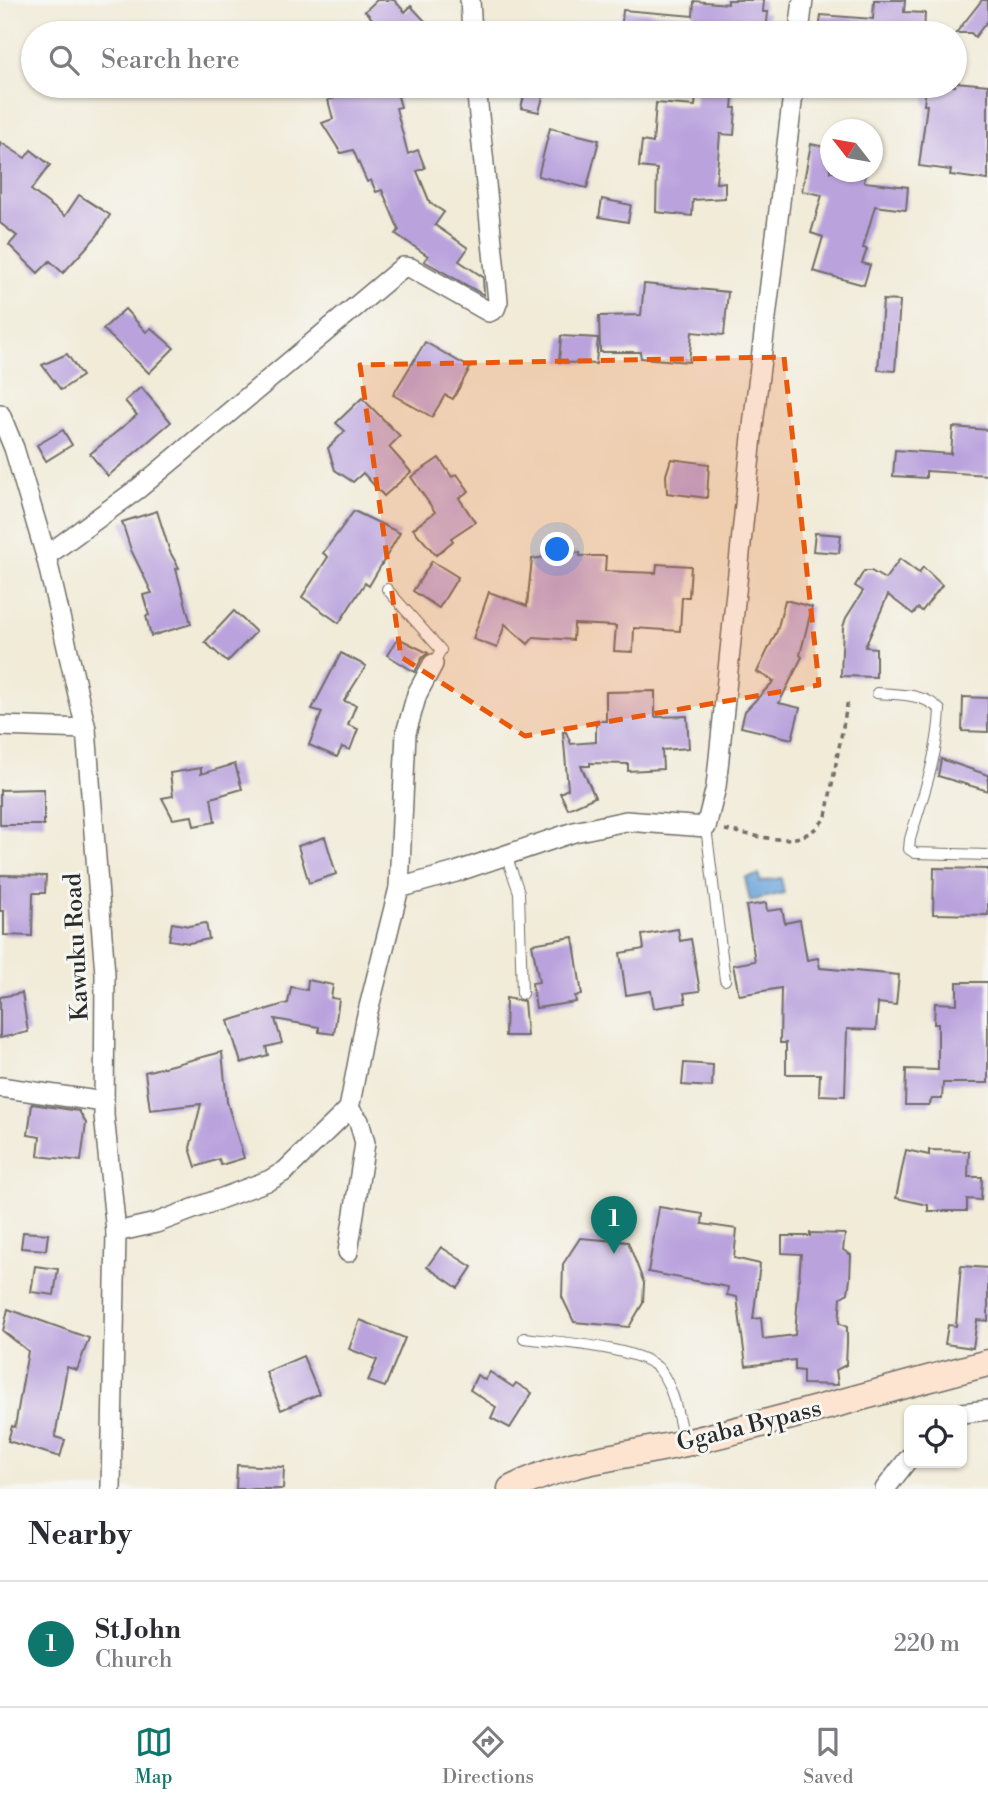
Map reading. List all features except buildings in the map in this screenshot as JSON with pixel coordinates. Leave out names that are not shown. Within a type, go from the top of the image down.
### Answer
[{"type":"street","points":[[470,0],[471,21]]},
{"type":"street","points":[[800,21],[803,0]]},
{"type":"street","points":[[46,556],[139,488],[403,267],[411,268],[489,312],[495,309],[498,301],[477,98]]},
{"type":"street","points":[[399,888],[574,832],[626,821],[706,827],[716,787],[754,416],[793,98]]},
{"type":"street","name":"Kawuku Road","points":[[0,414],[7,449],[46,556],[86,729],[105,974],[104,1102],[116,1232],[111,1489]]},
{"type":"street","points":[[116,1232],[156,1223],[270,1180],[285,1171],[349,1109],[366,1019],[399,888],[406,733],[417,694],[433,664]]},
{"type":"street","points":[[0,726],[86,729]]},
{"type":"street","points":[[0,1087],[104,1102]]},
{"type":"street","points":[[348,1252],[365,1143],[359,1121],[349,1109]]},
{"type":"street","name":"Ggaba Bypass","points":[[511,1489],[571,1464],[684,1443],[988,1363]]},
{"type":"street","points":[[967,1412],[988,1410]]},
{"type":"street","points":[[885,1489],[904,1464]]},
{"type":"lane","points":[[387,589],[441,650],[433,664]]},
{"type":"lane","points":[[877,693],[921,697],[940,710],[930,774],[909,849],[915,853],[988,855]]},
{"type":"lane","points":[[706,827],[726,980]]},
{"type":"lane","points":[[506,855],[519,892],[522,994]]},
{"type":"lane","points":[[524,1338],[633,1353],[658,1367],[671,1388],[684,1443]]},
{"type":"path","points":[[706,827],[778,838],[801,838],[818,829],[827,816],[848,700]]},
{"type":"highlighted area","points":[[784,357],[819,685],[525,736],[401,657],[360,365]]},
{"type":"water","points":[[759,875],[760,882],[781,878],[784,893],[750,901],[745,878]]},
{"type":"place","name":"St John","points":[[614,1254]]}]
